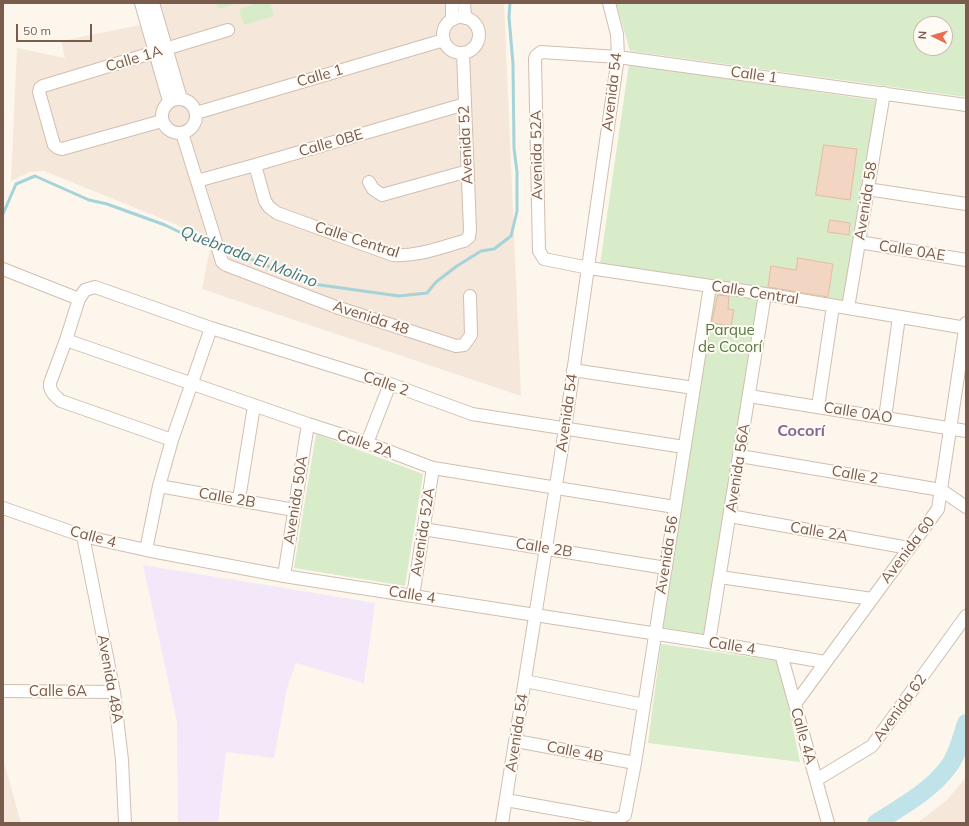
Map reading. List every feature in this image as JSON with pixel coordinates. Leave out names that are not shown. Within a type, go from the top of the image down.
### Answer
[{"type":"street","points":[[141,3],[181,99]]},
{"type":"street","points":[[153,3],[169,101]]},
{"type":"street","points":[[452,3],[452,20]]},
{"type":"street","points":[[464,3],[465,18]]},
{"type":"street","name":"Avenida 54","points":[[502,823],[565,429],[618,56],[617,34],[609,3]]},
{"type":"street","points":[[458,17],[465,18],[471,20],[475,24],[479,36],[478,43],[469,52],[454,52],[448,47],[443,35],[446,26],[452,20],[458,17]]},
{"type":"street","name":"Calle 1A","points":[[162,121],[62,149],[58,148],[54,145],[39,92],[40,88],[228,30]]},
{"type":"street","name":"Calle 1","points":[[196,112],[444,40]]},
{"type":"street","name":"Calle 1","points":[[542,52],[618,56],[966,105]]},
{"type":"street","name":"Avenida 52A","points":[[542,52],[536,56],[535,59],[539,251],[544,259]]},
{"type":"street","name":"Avenida 52","points":[[463,53],[470,230],[469,237]]},
{"type":"street","name":"Avenida 58","points":[[848,308],[884,93]]},
{"type":"street","points":[[177,98],[191,103],[196,112],[195,123],[192,128],[182,133],[170,131],[165,127],[162,121],[162,112],[166,104],[177,98]]},
{"type":"street","name":"Calle 0BE","points":[[197,181],[464,104]]},
{"type":"street","name":"Avenida 48","points":[[182,133],[222,262],[226,265],[336,307],[456,346],[464,345],[471,335],[470,296]]},
{"type":"street","name":"Calle Central","points":[[255,165],[265,201],[269,207],[277,212],[393,255],[412,255],[464,241],[469,237]]},
{"type":"street","points":[[369,182],[373,189],[382,195],[468,171]]},
{"type":"street","points":[[867,189],[966,204]]},
{"type":"street","name":"Calle 0AE","points":[[859,242],[966,260]]},
{"type":"street","name":"Calle Central","points":[[544,259],[589,268],[765,294],[899,317],[966,326]]},
{"type":"street","points":[[3,269],[79,299],[50,383],[49,388],[54,395],[62,401],[172,440]]},
{"type":"street","name":"Avenida 56","points":[[506,800],[617,820],[625,815],[635,763],[710,286]]},
{"type":"street","name":"Calle 2","points":[[79,299],[85,290],[95,287],[211,328],[390,384],[472,414],[684,447]]},
{"type":"street","name":"Avenida 56A","points":[[709,642],[750,396],[765,294]]},
{"type":"street","points":[[818,407],[832,306]]},
{"type":"street","points":[[885,418],[899,317]]},
{"type":"street","name":"Avenida 60","points":[[795,704],[938,509],[966,326]]},
{"type":"street","points":[[146,550],[159,486],[172,440],[211,328]]},
{"type":"street","name":"Calle 2A","points":[[66,340],[433,468],[675,507]]},
{"type":"street","points":[[573,370],[694,388]]},
{"type":"street","points":[[367,444],[390,384]]},
{"type":"street","name":"Calle 0AO","points":[[750,396],[966,431]]},
{"type":"street","points":[[239,499],[254,406]]},
{"type":"street","name":"Avenida 50A","points":[[284,576],[308,424]]},
{"type":"street","name":"Calle 2","points":[[740,456],[941,490],[966,507]]},
{"type":"street","name":"Avenida 52A","points":[[413,596],[433,468]]},
{"type":"street","name":"Calle 2B","points":[[159,486],[239,499],[294,510]]},
{"type":"street","name":"Calle 4","points":[[3,508],[83,536],[146,550],[284,576],[709,642],[825,662]]},
{"type":"street","name":"Calle 2A","points":[[730,516],[909,548]]},
{"type":"street","name":"Calle 2B","points":[[423,529],[666,568]]},
{"type":"street","name":"Avenida 48A","points":[[83,536],[114,692],[122,760],[125,823]]},
{"type":"street","points":[[720,577],[872,599]]},
{"type":"street","name":"Avenida 62","points":[[816,780],[872,746],[966,616]]},
{"type":"street","name":"Calle 4A","points":[[781,654],[827,820]]},
{"type":"street","points":[[525,681],[644,705]]},
{"type":"street","name":"Calle 6A","points":[[3,691],[114,692]]},
{"type":"street","name":"Calle 4B","points":[[516,741],[635,763]]},
{"type":"shaded area","points":[[136,3],[504,3],[521,396],[202,289],[212,239],[44,171],[30,172],[11,181],[17,48],[65,58],[61,41],[140,25]]},
{"type":"shaded area","points":[[143,565],[375,603],[364,683],[296,663],[287,688],[274,758],[226,752],[218,823],[178,823],[177,722]]},
{"type":"shaded area","points":[[3,759],[21,823],[3,823]]},
{"type":"shaded area","points":[[966,777],[966,823],[917,823],[947,800]]},
{"type":"green space","points":[[216,3],[239,3],[218,9]]},
{"type":"green space","points":[[257,3],[270,3],[274,16],[244,25],[239,9]]},
{"type":"green space","points":[[616,3],[966,3],[966,97],[630,51]]},
{"type":"green space","points":[[629,64],[879,101],[846,302],[828,299],[833,264],[798,258],[792,294],[600,264]],"holes":[[[830,220],[850,223],[849,235],[828,232]]]},
{"type":"green space","name":"Parque de Cocorí","points":[[713,289],[761,298],[708,635],[660,627]]},
{"type":"green space","points":[[316,434],[423,474],[405,586],[294,568]]},
{"type":"green space","points":[[661,644],[779,661],[800,762],[648,743]]},
{"type":"building","points":[[824,145],[857,149],[850,200],[816,195]]},
{"type":"building","points":[[830,220],[850,223],[849,235],[828,232]]},
{"type":"building","points":[[798,258],[833,264],[828,297],[768,287],[771,266],[796,270]]},
{"type":"building","points":[[718,295],[729,296],[728,309],[734,310],[731,326],[712,323]]},
{"type":"waterway","name":"Quebrada El Molino","points":[[220,243],[253,260],[313,284],[399,296],[427,293],[436,282],[457,266],[481,251],[494,249],[511,236],[517,211],[517,172],[514,148],[513,64],[509,17],[510,3]]},
{"type":"waterway","name":"Quebrada El Molino","points":[[3,214],[16,184],[35,176],[89,200],[107,204],[165,225],[204,244],[214,243]]},
{"type":"waterway","points":[[876,823],[925,791],[942,775],[955,756],[966,723]]},
{"type":"district","name":"Cocorí","points":[[801,431]]}]
